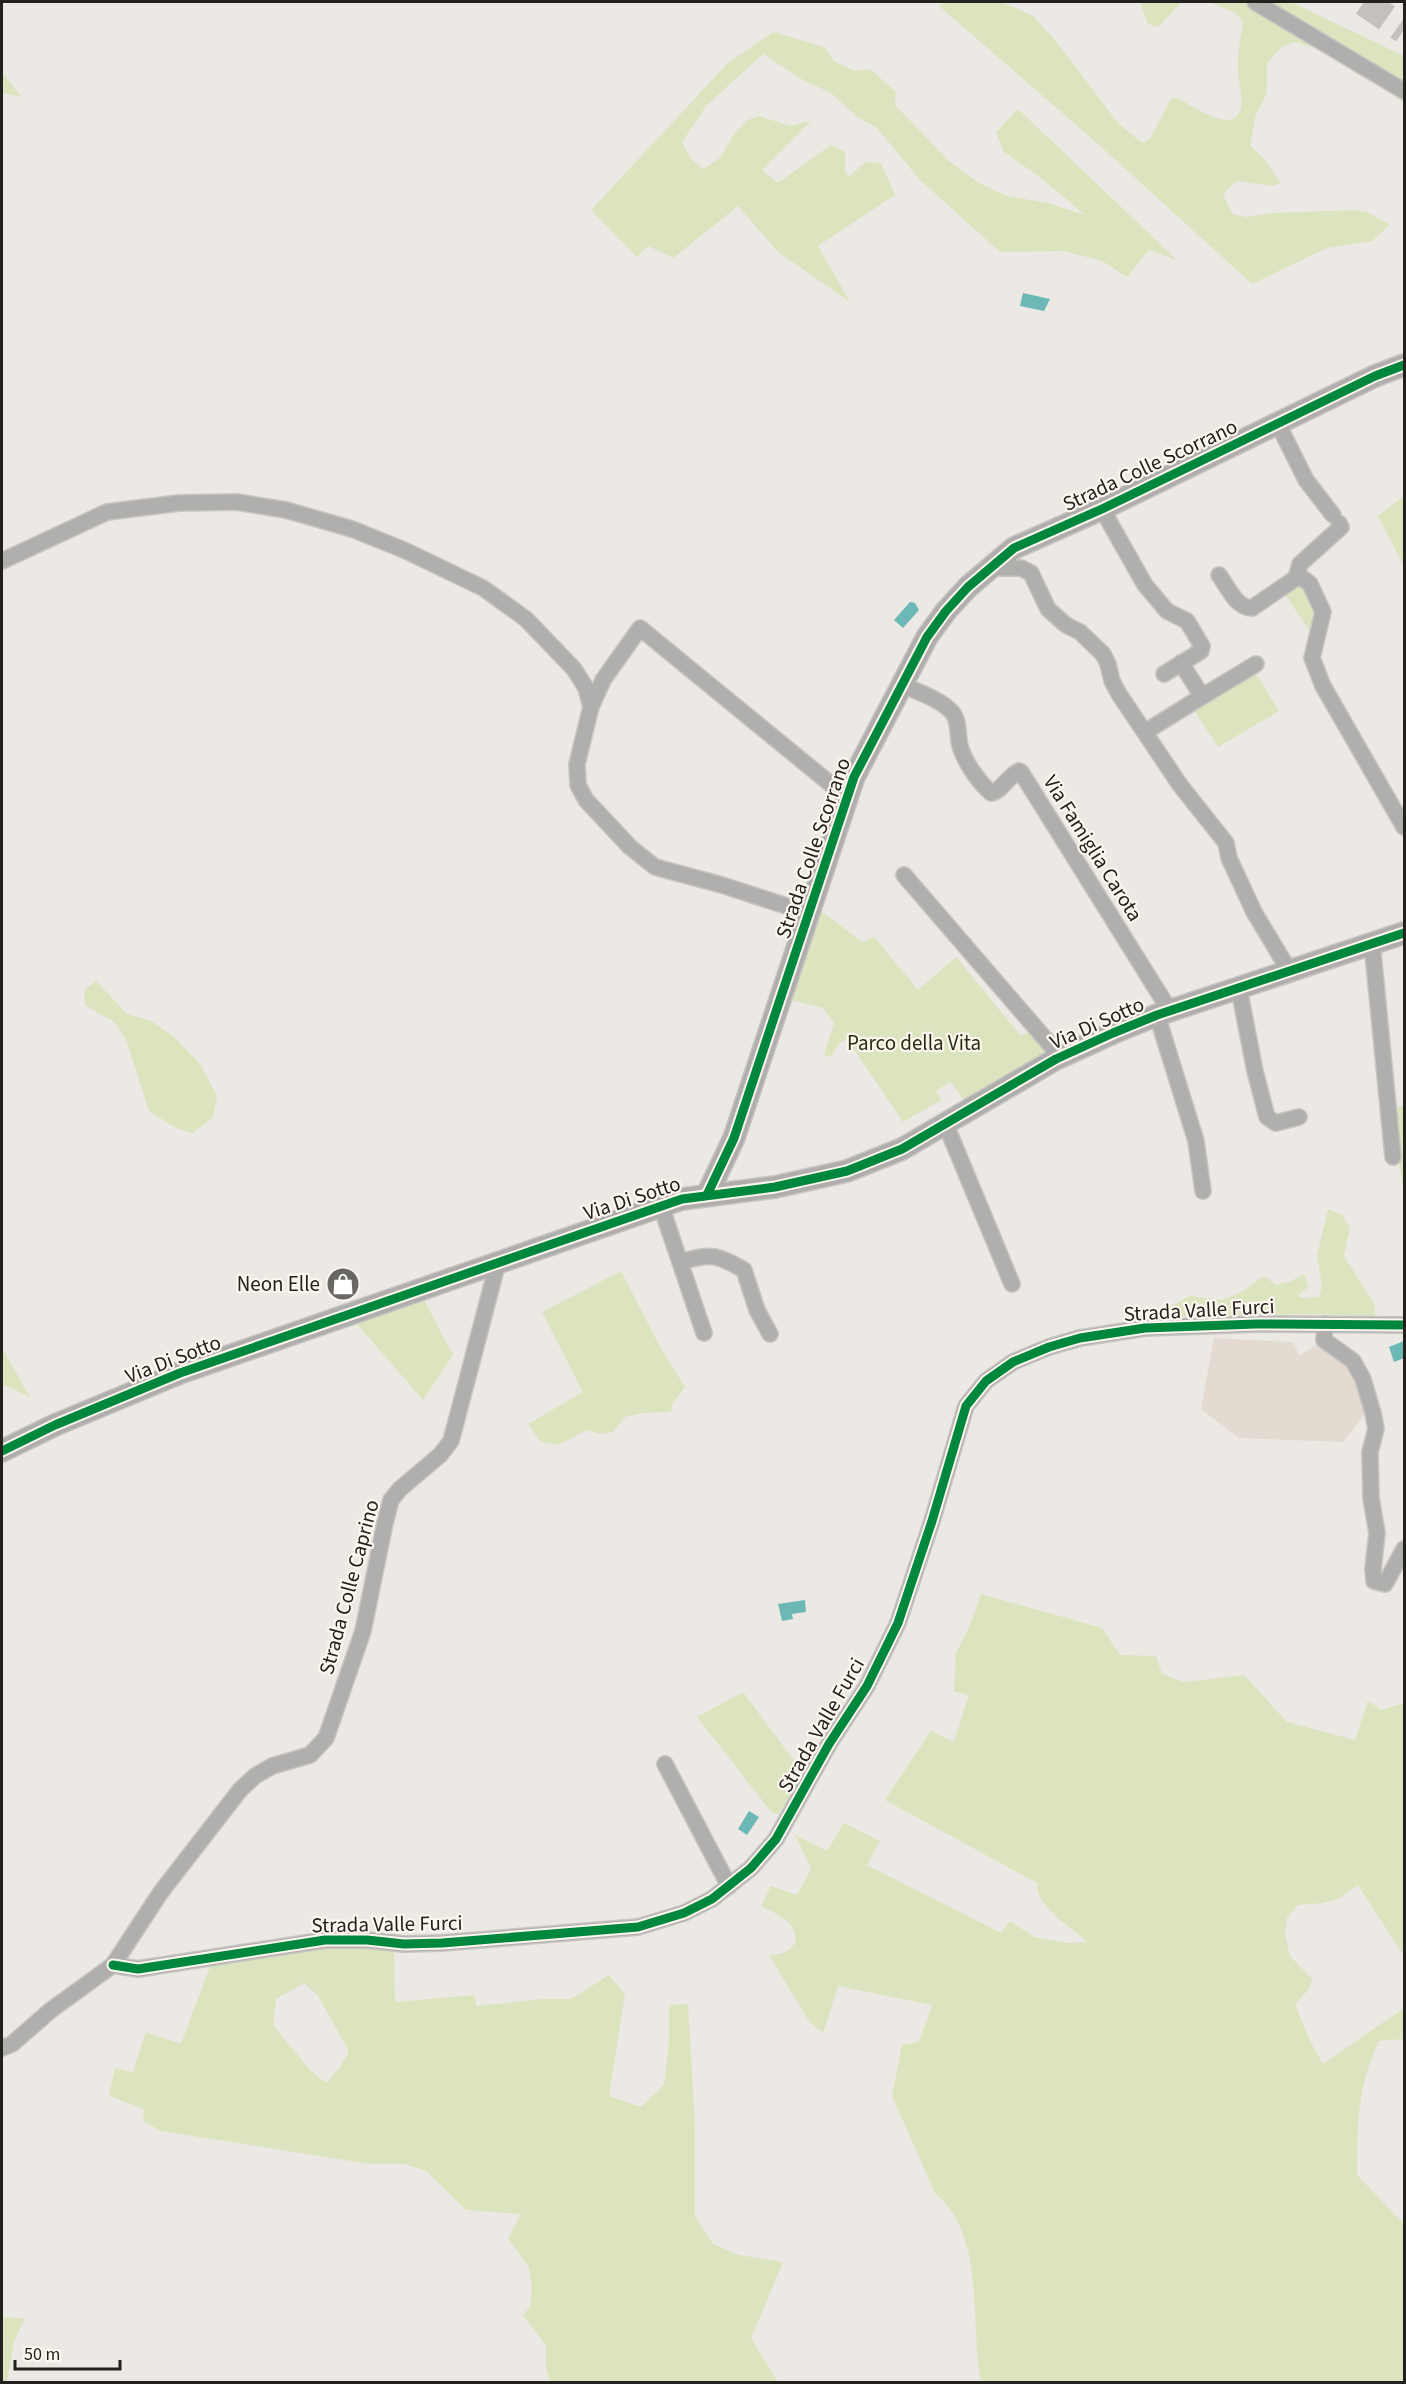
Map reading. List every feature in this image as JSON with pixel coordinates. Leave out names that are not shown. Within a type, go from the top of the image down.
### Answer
[{"type":"street","points":[[1255,2],[1404,91]]},
{"type":"street","name":"Strada Colle Scorrano","points":[[707,1195],[734,1138],[854,777],[927,637],[946,611],[989,568],[1014,548],[1102,509],[1375,376],[1404,365]]},
{"type":"street","points":[[1219,575],[1239,604],[1245,608],[1252,608],[1296,578],[1300,564],[1341,527],[1306,480],[1278,424]]},
{"type":"street","points":[[2,561],[107,512],[179,503],[237,502],[286,510],[373,537],[462,576],[483,588],[526,619],[574,669],[586,688],[591,707],[577,764],[578,784],[586,800],[630,847],[655,867],[722,885],[808,913]]},
{"type":"street","points":[[1102,509],[1145,585],[1167,611],[1187,621],[1202,646],[1201,651],[1164,674]]},
{"type":"street","points":[[989,568],[1021,568],[1031,573],[1048,609],[1065,625],[1080,632],[1103,654],[1119,694],[1180,785],[1226,843],[1229,858],[1254,912],[1290,972]]},
{"type":"street","points":[[1296,578],[1304,579],[1310,584],[1323,612],[1312,658],[1323,687],[1404,827]]},
{"type":"street","name":"Strada Colle Scorrano","points":[[591,707],[603,680],[640,628],[833,786],[848,795]]},
{"type":"street","points":[[1180,663],[1200,693],[1198,699]]},
{"type":"street","points":[[1145,732],[1256,664]]},
{"type":"street","name":"Via Famiglia Carota","points":[[901,684],[940,702],[952,712],[957,722],[961,750],[980,783],[990,793],[995,793],[1014,773],[1021,772],[1163,1013]]},
{"type":"street","name":"Via Di Sotto","points":[[904,874],[1060,1056]]},
{"type":"street","name":"Via Di Sotto","points":[[2,1451],[55,1425],[180,1373],[682,1199],[775,1187],[847,1171],[902,1149],[1060,1056],[1163,1013],[1404,933]]},
{"type":"street","points":[[1372,943],[1393,1157]]},
{"type":"street","points":[[1239,989],[1267,1117],[1276,1123],[1299,1117]]},
{"type":"street","name":"Via Di Sotto","points":[[1163,1013],[1196,1141],[1203,1191]]},
{"type":"street","points":[[946,1125],[1012,1284]]},
{"type":"street","name":"Strada Colle Scorrano","points":[[682,1199],[690,1187],[726,1155]]},
{"type":"street","name":"Via Di Sotto","points":[[661,1206],[704,1333]]},
{"type":"street","points":[[680,1262],[705,1255],[721,1258],[744,1270],[757,1310],[770,1334]]},
{"type":"street","name":"Strada Colle Caprino","points":[[113,1965],[161,1892],[240,1790],[255,1776],[272,1766],[310,1755],[326,1738],[363,1631],[391,1500],[400,1489],[440,1455],[451,1440],[498,1262]]},
{"type":"street","points":[[1325,1324],[1324,1340],[1353,1361],[1363,1379],[1374,1413],[1376,1429],[1370,1452],[1371,1498],[1377,1533],[1374,1581],[1385,1584],[1404,1549]]},
{"type":"street","name":"Strada Valle Furci","points":[[113,1965],[138,1969],[325,1940],[367,1940],[404,1944],[442,1943],[638,1927],[684,1913],[712,1899],[729,1886],[751,1868],[776,1839],[829,1744],[874,1673],[898,1623],[932,1521],[966,1406],[986,1381],[1013,1362],[1049,1347],[1080,1338],[1145,1328],[1325,1324],[1404,1325]]},
{"type":"street","points":[[665,1764],[729,1886]]},
{"type":"street","points":[[2,2048],[12,2044],[51,2010],[113,1965]]},
{"type":"shaded area","points":[[1214,1338],[1291,1342],[1294,1343],[1299,1356],[1323,1341],[1352,1362],[1370,1408],[1343,1442],[1239,1438],[1201,1409]]},
{"type":"green space","points":[[944,2],[1002,2],[1033,16],[1056,41],[1118,123],[1142,143],[1150,139],[1171,99],[1178,98],[1213,117],[1231,119],[1237,116],[1241,107],[1238,63],[1243,22],[1236,13],[1209,2],[1291,2],[1404,56],[1404,103],[1377,83],[1360,76],[1319,49],[1295,42],[1283,46],[1267,63],[1267,93],[1256,114],[1250,145],[1264,159],[1281,183],[1274,186],[1237,181],[1223,194],[1232,214],[1246,217],[1272,213],[1354,210],[1367,212],[1390,225],[1372,241],[1327,248],[1252,284],[1098,144],[939,6]]},
{"type":"green space","points":[[1140,2],[1182,2],[1158,27],[1148,24]]},
{"type":"green space","points":[[773,32],[824,47],[834,61],[855,71],[870,69],[896,92],[895,105],[949,161],[979,183],[1007,196],[1048,203],[1085,215],[1042,179],[1003,151],[996,132],[1018,109],[1177,260],[1149,250],[1127,277],[1102,261],[1064,251],[1000,252],[919,179],[877,128],[857,117],[831,93],[803,80],[763,54],[706,106],[682,142],[691,159],[703,169],[720,158],[734,134],[747,120],[760,116],[790,126],[811,121],[762,170],[778,183],[831,145],[845,152],[845,172],[849,176],[866,162],[881,163],[895,195],[818,246],[850,302],[778,252],[738,206],[673,258],[648,246],[637,257],[591,210],[727,64]]},
{"type":"green space","points":[[2,73],[22,97],[2,93]]},
{"type":"green space","points":[[1404,496],[1404,566],[1378,516]]},
{"type":"green space","points":[[1298,581],[1318,608],[1313,636],[1282,590]]},
{"type":"green space","points":[[1253,669],[1279,711],[1218,747],[1192,707]]},
{"type":"green space","name":"Parco della Vita","points":[[821,911],[862,942],[874,937],[918,990],[956,957],[1021,1036],[1031,1031],[1050,1052],[966,1102],[950,1082],[936,1091],[941,1100],[903,1122],[847,1039],[840,1042],[831,1057],[824,1055],[834,1023],[823,1008],[790,1000]]},
{"type":"green space","points":[[96,981],[127,1014],[151,1021],[172,1035],[200,1064],[217,1096],[213,1117],[193,1133],[176,1128],[149,1111],[126,1039],[114,1022],[85,1005],[84,991]]},
{"type":"green space","points":[[1404,1106],[1404,1191],[1399,1165],[1394,1107]]},
{"type":"green space","points":[[1328,1209],[1342,1215],[1350,1228],[1344,1256],[1375,1305],[1375,1316],[1310,1314],[1160,1317],[1163,1310],[1190,1296],[1222,1300],[1242,1292],[1264,1276],[1276,1285],[1289,1282],[1304,1274],[1308,1287],[1297,1296],[1319,1297],[1322,1286],[1317,1256]]},
{"type":"green space","points":[[621,1271],[659,1345],[685,1387],[673,1403],[671,1412],[642,1413],[625,1417],[613,1432],[601,1434],[586,1430],[559,1445],[541,1442],[528,1424],[583,1392],[542,1312]]},
{"type":"green space","points":[[423,1298],[453,1355],[423,1400],[356,1323]]},
{"type":"green space","points":[[2,1348],[30,1397],[2,1384]]},
{"type":"green space","points":[[981,1594],[1102,1628],[1120,1655],[1156,1656],[1162,1674],[1184,1682],[1244,1675],[1287,1722],[1355,1740],[1368,1700],[1381,1710],[1404,1703],[1404,1956],[1358,1885],[1338,1899],[1298,1905],[1287,1918],[1285,1934],[1290,1956],[1312,1979],[1310,1988],[1295,2004],[1311,2043],[1323,2064],[1404,2008],[1404,2039],[1379,2041],[1366,2075],[1360,2106],[1357,2175],[1404,2224],[1404,2382],[981,2382],[973,2282],[962,2232],[951,2211],[935,2193],[892,2096],[902,2045],[919,2042],[932,2005],[838,1986],[823,2033],[809,2021],[769,1955],[787,1951],[796,1942],[793,1928],[780,1916],[761,1906],[771,1886],[797,1895],[811,1869],[795,1835],[827,1851],[844,1823],[880,1841],[867,1865],[1001,1933],[1010,1921],[1034,1937],[1067,1943],[1087,1942],[1048,1909],[1038,1892],[1037,1883],[885,1800],[931,1731],[954,1742],[969,1695],[954,1691],[956,1653],[969,1628]]},
{"type":"green space","points":[[743,1692],[804,1774],[778,1815],[769,1809],[697,1717]]},
{"type":"green space","points":[[352,1946],[394,1949],[395,2002],[475,1995],[476,2006],[544,1999],[571,1999],[609,1975],[625,1994],[609,2096],[641,2107],[664,2085],[669,2042],[669,2005],[688,2004],[695,2125],[695,2216],[713,2244],[739,2255],[783,2262],[751,2338],[778,2382],[550,2382],[546,2368],[546,2346],[523,2315],[530,2307],[532,2289],[529,2267],[508,2239],[521,2214],[466,2210],[426,2171],[404,2164],[370,2164],[161,2131],[143,2121],[144,2109],[109,2096],[115,2068],[133,2072],[146,2032],[181,2044],[212,1961],[313,1948]],"holes":[[[304,1983],[318,1996],[349,2051],[340,2067],[326,2083],[309,2069],[273,2025],[276,1999]]]},
{"type":"green space","points":[[2,2317],[25,2318],[14,2342],[7,2382],[2,2382]]},
{"type":"water","points":[[1023,293],[1050,299],[1044,311],[1020,306]]},
{"type":"water","points":[[910,602],[915,603],[919,610],[903,628],[894,620]]},
{"type":"water","points":[[1404,1341],[1404,1358],[1394,1362],[1389,1347]]},
{"type":"water","points":[[805,1600],[806,1612],[792,1614],[793,1619],[782,1621],[778,1604]]},
{"type":"water","points":[[749,1811],[759,1817],[747,1835],[738,1829]]},
{"type":"tunnel","points":[[1364,2],[1404,30]]},
{"type":"cycle path","points":[[707,1195],[734,1138],[854,777],[927,637],[946,611],[968,587],[1014,548],[1102,509],[1375,376],[1404,365]]},
{"type":"cycle path","points":[[2,1451],[55,1425],[180,1373],[682,1199],[775,1187],[847,1171],[902,1149],[1056,1059],[1113,1033],[1157,1015],[1404,933]]},
{"type":"cycle path","points":[[113,1965],[138,1969],[325,1940],[367,1940],[404,1944],[442,1943],[638,1927],[684,1913],[712,1899],[751,1868],[776,1839],[829,1744],[867,1686],[898,1623],[932,1521],[966,1406],[986,1381],[1013,1362],[1049,1347],[1080,1338],[1145,1328],[1256,1324],[1404,1325]]},
{"type":"place","name":"Neon Elle","points":[[343,1284]]}]
